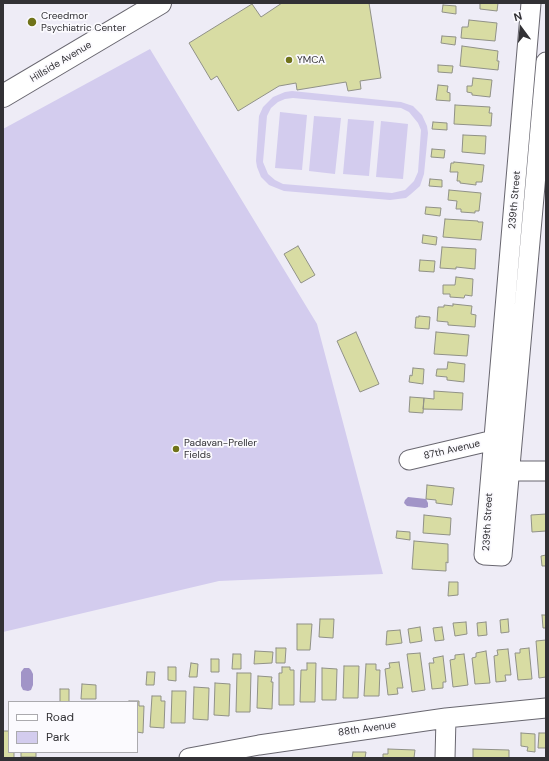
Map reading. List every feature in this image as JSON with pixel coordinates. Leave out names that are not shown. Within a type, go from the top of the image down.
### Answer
[{"type":"main road","name":"Hillside Avenue","points":[[3,96],[160,3]]},
{"type":"street","name":"239th Street","points":[[501,471],[494,440],[531,3]]},
{"type":"street","name":"239th Street","points":[[501,471],[543,139],[546,62]]},
{"type":"street","points":[[520,140],[543,139]]},
{"type":"street","name":"87th Avenue","points":[[409,460],[494,440]]},
{"type":"street","points":[[501,471],[546,472]]},
{"type":"street","name":"88th Avenue","points":[[190,758],[259,751],[446,718],[546,708]]},
{"type":"street","points":[[445,758],[446,718]]},
{"type":"green space","name":"Padavan-Preller Fields","points":[[150,49],[317,324],[383,574],[219,581],[3,632],[3,129]]},
{"type":"green space","points":[[292,91],[401,102],[413,106],[422,115],[427,126],[428,133],[424,174],[420,186],[406,198],[390,200],[284,191],[269,185],[261,177],[256,161],[259,116],[263,107],[273,97]],"holes":[[[293,98],[401,108],[409,112],[418,123],[421,130],[418,172],[414,181],[405,190],[392,193],[283,184],[268,174],[263,162],[267,116],[271,108],[278,102]]]},
{"type":"green space","points":[[280,112],[307,115],[302,170],[275,168]]},
{"type":"green space","points":[[314,116],[341,118],[335,174],[309,171]]},
{"type":"green space","points":[[348,119],[374,121],[369,176],[343,174]]},
{"type":"green space","points":[[381,121],[408,124],[403,179],[376,177]]},
{"type":"shaded area","points":[[408,497],[426,499],[428,507],[407,506],[404,503]]},
{"type":"shaded area","points":[[24,668],[29,668],[33,674],[33,685],[31,690],[28,691],[23,690],[21,686],[21,672]]},
{"type":"building","name":"YMCA","points":[[282,3],[369,3],[381,78],[360,81],[361,89],[348,91],[346,82],[297,90],[296,83],[279,86],[238,111],[217,76],[211,80],[189,43],[252,4],[261,17]]},
{"type":"building","points":[[480,3],[498,3],[497,11],[480,9]]},
{"type":"building","points":[[443,5],[456,6],[456,14],[442,12]]},
{"type":"building","points":[[469,20],[497,23],[495,41],[461,38],[462,27],[468,27]]},
{"type":"building","points":[[442,36],[456,37],[455,45],[441,43]]},
{"type":"building","points":[[462,46],[498,51],[498,70],[460,66]]},
{"type":"building","points":[[438,65],[453,66],[452,73],[438,72]]},
{"type":"building","points":[[473,78],[492,80],[490,97],[472,95],[472,93],[467,92],[467,86],[472,86]]},
{"type":"building","points":[[438,85],[448,86],[447,92],[450,93],[450,101],[436,100]]},
{"type":"building","points":[[455,105],[490,107],[489,113],[492,113],[491,126],[454,124]]},
{"type":"building","points":[[433,122],[447,123],[447,130],[432,129]]},
{"type":"building","points":[[463,135],[486,136],[485,154],[462,152]]},
{"type":"building","points":[[432,149],[445,150],[444,158],[431,157]]},
{"type":"building","points":[[451,163],[484,165],[482,182],[476,182],[476,185],[460,183],[460,181],[457,181],[458,172],[450,172]]},
{"type":"building","points":[[430,179],[442,180],[442,187],[429,186]]},
{"type":"building","points":[[449,190],[481,193],[479,211],[475,211],[475,213],[461,212],[461,209],[456,209],[457,201],[448,200]]},
{"type":"building","points":[[426,207],[441,208],[440,216],[425,214]]},
{"type":"building","points":[[445,219],[483,222],[481,240],[443,237]]},
{"type":"building","points":[[423,235],[437,237],[436,245],[422,243]]},
{"type":"building","points":[[298,246],[315,275],[301,283],[284,254]]},
{"type":"building","points":[[442,247],[476,249],[475,269],[456,267],[456,269],[440,268]]},
{"type":"building","points":[[420,260],[435,261],[434,272],[419,271]]},
{"type":"building","points":[[456,277],[473,279],[472,296],[465,295],[464,298],[450,297],[450,294],[443,294],[443,285],[455,285]]},
{"type":"building","points":[[453,304],[472,306],[471,314],[476,315],[475,327],[448,325],[448,322],[437,321],[438,307],[444,307],[444,305],[453,306]]},
{"type":"building","points":[[416,317],[430,317],[429,329],[415,328]]},
{"type":"building","points":[[356,332],[379,384],[360,392],[337,341]]},
{"type":"building","points":[[436,332],[469,335],[467,356],[434,354]]},
{"type":"building","points":[[448,362],[465,364],[464,382],[447,380],[447,377],[436,376],[437,369],[447,369]]},
{"type":"building","points":[[413,368],[424,369],[423,384],[409,382],[410,375],[412,376]]},
{"type":"building","points":[[434,391],[463,393],[462,410],[423,409],[424,398],[434,399]]},
{"type":"building","points":[[410,397],[424,398],[423,413],[409,412]]},
{"type":"building","points":[[427,485],[454,488],[452,505],[436,503],[436,500],[426,499]]},
{"type":"building","points":[[546,514],[546,531],[532,532],[531,515]]},
{"type":"building","points":[[424,515],[451,518],[450,535],[423,533]]},
{"type":"building","points":[[397,531],[410,532],[410,540],[396,538]]},
{"type":"building","points":[[414,541],[448,544],[448,563],[446,562],[446,571],[412,569]]},
{"type":"building","points":[[546,555],[546,566],[542,566],[541,556]]},
{"type":"building","points":[[449,582],[458,582],[458,595],[448,596]]},
{"type":"building","points":[[542,615],[546,615],[546,628],[543,628]]},
{"type":"building","points":[[320,619],[334,619],[333,638],[319,637]]},
{"type":"building","points":[[508,619],[509,632],[501,633],[500,620]]},
{"type":"building","points":[[466,622],[467,634],[455,636],[453,623]]},
{"type":"building","points":[[486,622],[487,635],[478,636],[477,623]]},
{"type":"building","points":[[297,624],[312,624],[310,650],[297,650]]},
{"type":"building","points":[[420,627],[422,641],[410,643],[408,629]]},
{"type":"building","points":[[442,627],[444,640],[435,641],[433,628]]},
{"type":"building","points":[[400,630],[402,643],[386,645],[387,631]]},
{"type":"building","points":[[546,640],[546,677],[539,678],[536,641]]},
{"type":"building","points":[[276,648],[286,648],[285,663],[276,663]]},
{"type":"building","points":[[529,648],[532,679],[518,680],[515,653],[520,653],[520,649]]},
{"type":"building","points":[[508,649],[511,675],[505,675],[506,681],[496,682],[494,656],[498,655],[497,650]]},
{"type":"building","points":[[255,651],[273,652],[272,663],[254,664]]},
{"type":"building","points":[[486,651],[490,683],[475,684],[472,658],[476,657],[476,653]]},
{"type":"building","points":[[420,653],[425,690],[412,692],[407,654]]},
{"type":"building","points":[[233,654],[241,654],[241,669],[232,669]]},
{"type":"building","points":[[464,654],[468,685],[453,687],[450,660],[455,659],[455,655]]},
{"type":"building","points":[[443,656],[446,682],[443,682],[443,688],[432,689],[429,663],[434,663],[433,658]]},
{"type":"building","points":[[211,659],[219,659],[219,672],[211,672]]},
{"type":"building","points":[[399,662],[403,688],[397,688],[398,694],[388,695],[385,669],[390,668],[389,663]]},
{"type":"building","points":[[191,663],[198,664],[197,677],[189,677]]},
{"type":"building","points":[[307,663],[316,663],[315,702],[300,702],[301,670],[307,670]]},
{"type":"building","points":[[366,664],[376,664],[376,670],[380,670],[379,696],[364,696]]},
{"type":"building","points":[[344,666],[359,666],[358,698],[343,698]]},
{"type":"building","points":[[168,667],[176,667],[176,681],[168,680]]},
{"type":"building","points":[[282,667],[290,667],[290,670],[294,670],[294,705],[279,705],[279,673],[282,673]]},
{"type":"building","points":[[322,668],[337,669],[336,700],[322,700]]},
{"type":"building","points":[[147,672],[155,672],[154,685],[146,685]]},
{"type":"building","points":[[237,673],[251,673],[250,712],[236,712]]},
{"type":"building","points":[[258,676],[272,677],[272,709],[257,708]]},
{"type":"building","points":[[215,683],[230,684],[229,716],[214,715]]},
{"type":"building","points":[[82,684],[96,685],[96,699],[81,699]]},
{"type":"building","points":[[194,687],[209,688],[208,720],[193,719]]},
{"type":"building","points":[[60,689],[69,689],[69,701],[60,701]]},
{"type":"building","points":[[172,691],[186,691],[185,723],[171,723]]},
{"type":"building","points":[[152,696],[161,696],[161,701],[165,701],[164,728],[150,727]]},
{"type":"building","points":[[138,701],[139,706],[144,706],[143,733],[138,732]]},
{"type":"building","points":[[3,731],[8,731],[8,753],[14,753],[14,758],[3,758]]},
{"type":"building","points":[[521,733],[535,734],[535,752],[527,751],[528,747],[521,746]]},
{"type":"building","points":[[539,733],[546,733],[546,748],[538,748]]},
{"type":"building","points":[[388,749],[415,750],[414,758],[383,758],[383,754],[388,754]]},
{"type":"building","points":[[473,749],[509,750],[509,758],[473,758]]},
{"type":"building","points":[[353,752],[366,752],[365,758],[352,758]]},
{"type":"building","points":[[21,753],[36,753],[36,757],[21,757]]},
{"type":"place","name":"Creedmor Psychiatric Center","points":[[32,22]]},
{"type":"place","name":"YMCA","points":[[289,60]]},
{"type":"place","name":"Padavan-Preller Fields","points":[[176,449]]}]
